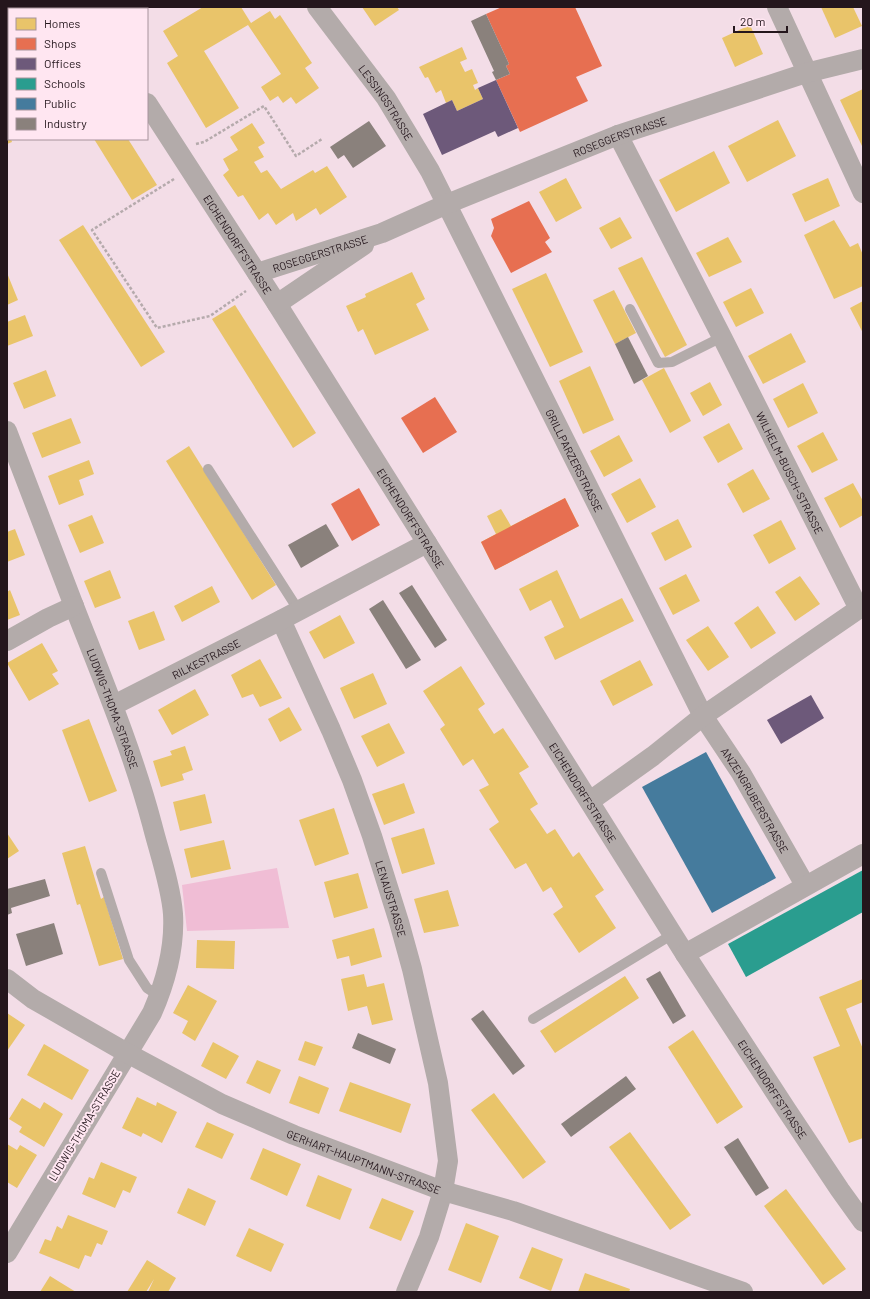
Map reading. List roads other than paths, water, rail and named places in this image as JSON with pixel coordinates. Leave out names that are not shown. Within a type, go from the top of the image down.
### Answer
[{"type":"street","name":"LESSINGSTRASSE","points":[[317,7],[386,98],[447,204]]},
{"type":"street","points":[[777,7],[806,73],[863,193]]},
{"type":"street","name":"ROSEGGERSTRASSE","points":[[259,277],[382,233],[447,204],[618,135],[806,73],[863,59]]},
{"type":"street","name":"EICHENDORFFSTRASSE","points":[[148,105],[277,304],[685,954],[790,1116],[863,1222]]},
{"type":"street","name":"WILHELM-BUSCH-STRASSE","points":[[618,135],[861,608]]},
{"type":"street","name":"GRILLPARZERSTRASSE","points":[[447,204],[703,716]]},
{"type":"street","name":"ROSEGGERSTRASSE","points":[[277,304],[382,233]]},
{"type":"street","name":"LUDWIG-THOMA-STRASSE","points":[[7,431],[74,606],[114,705],[141,784],[170,894],[173,920],[171,954],[167,973],[152,1013],[7,1253]]},
{"type":"street","name":"RILKESTRASSE","points":[[114,705],[299,611],[427,543]]},
{"type":"street","points":[[7,641],[48,618],[74,606]]},
{"type":"street","points":[[590,802],[653,756],[703,716],[861,608]]},
{"type":"street","name":"LENAUSTRASSE","points":[[281,620],[331,730],[352,780],[372,836],[400,922],[438,1083],[448,1161],[443,1191],[429,1237],[406,1292]]},
{"type":"street","name":"ANZENGRUBERSTRASSE","points":[[703,716],[741,773],[805,885]]},
{"type":"street","points":[[685,954],[805,885],[863,854]]},
{"type":"street","name":"GERHART-HAUPTMANN-STRASSE","points":[[7,979],[32,999],[127,1053],[222,1104],[294,1135],[443,1191],[513,1211],[743,1292]]},
{"type":"lane","points":[[630,309],[658,363],[672,362],[722,337]]},
{"type":"lane","points":[[208,469],[299,611]]},
{"type":"lane","points":[[101,874],[129,960],[147,988],[159,996]]},
{"type":"lane","points":[[533,1019],[673,934]]}]
